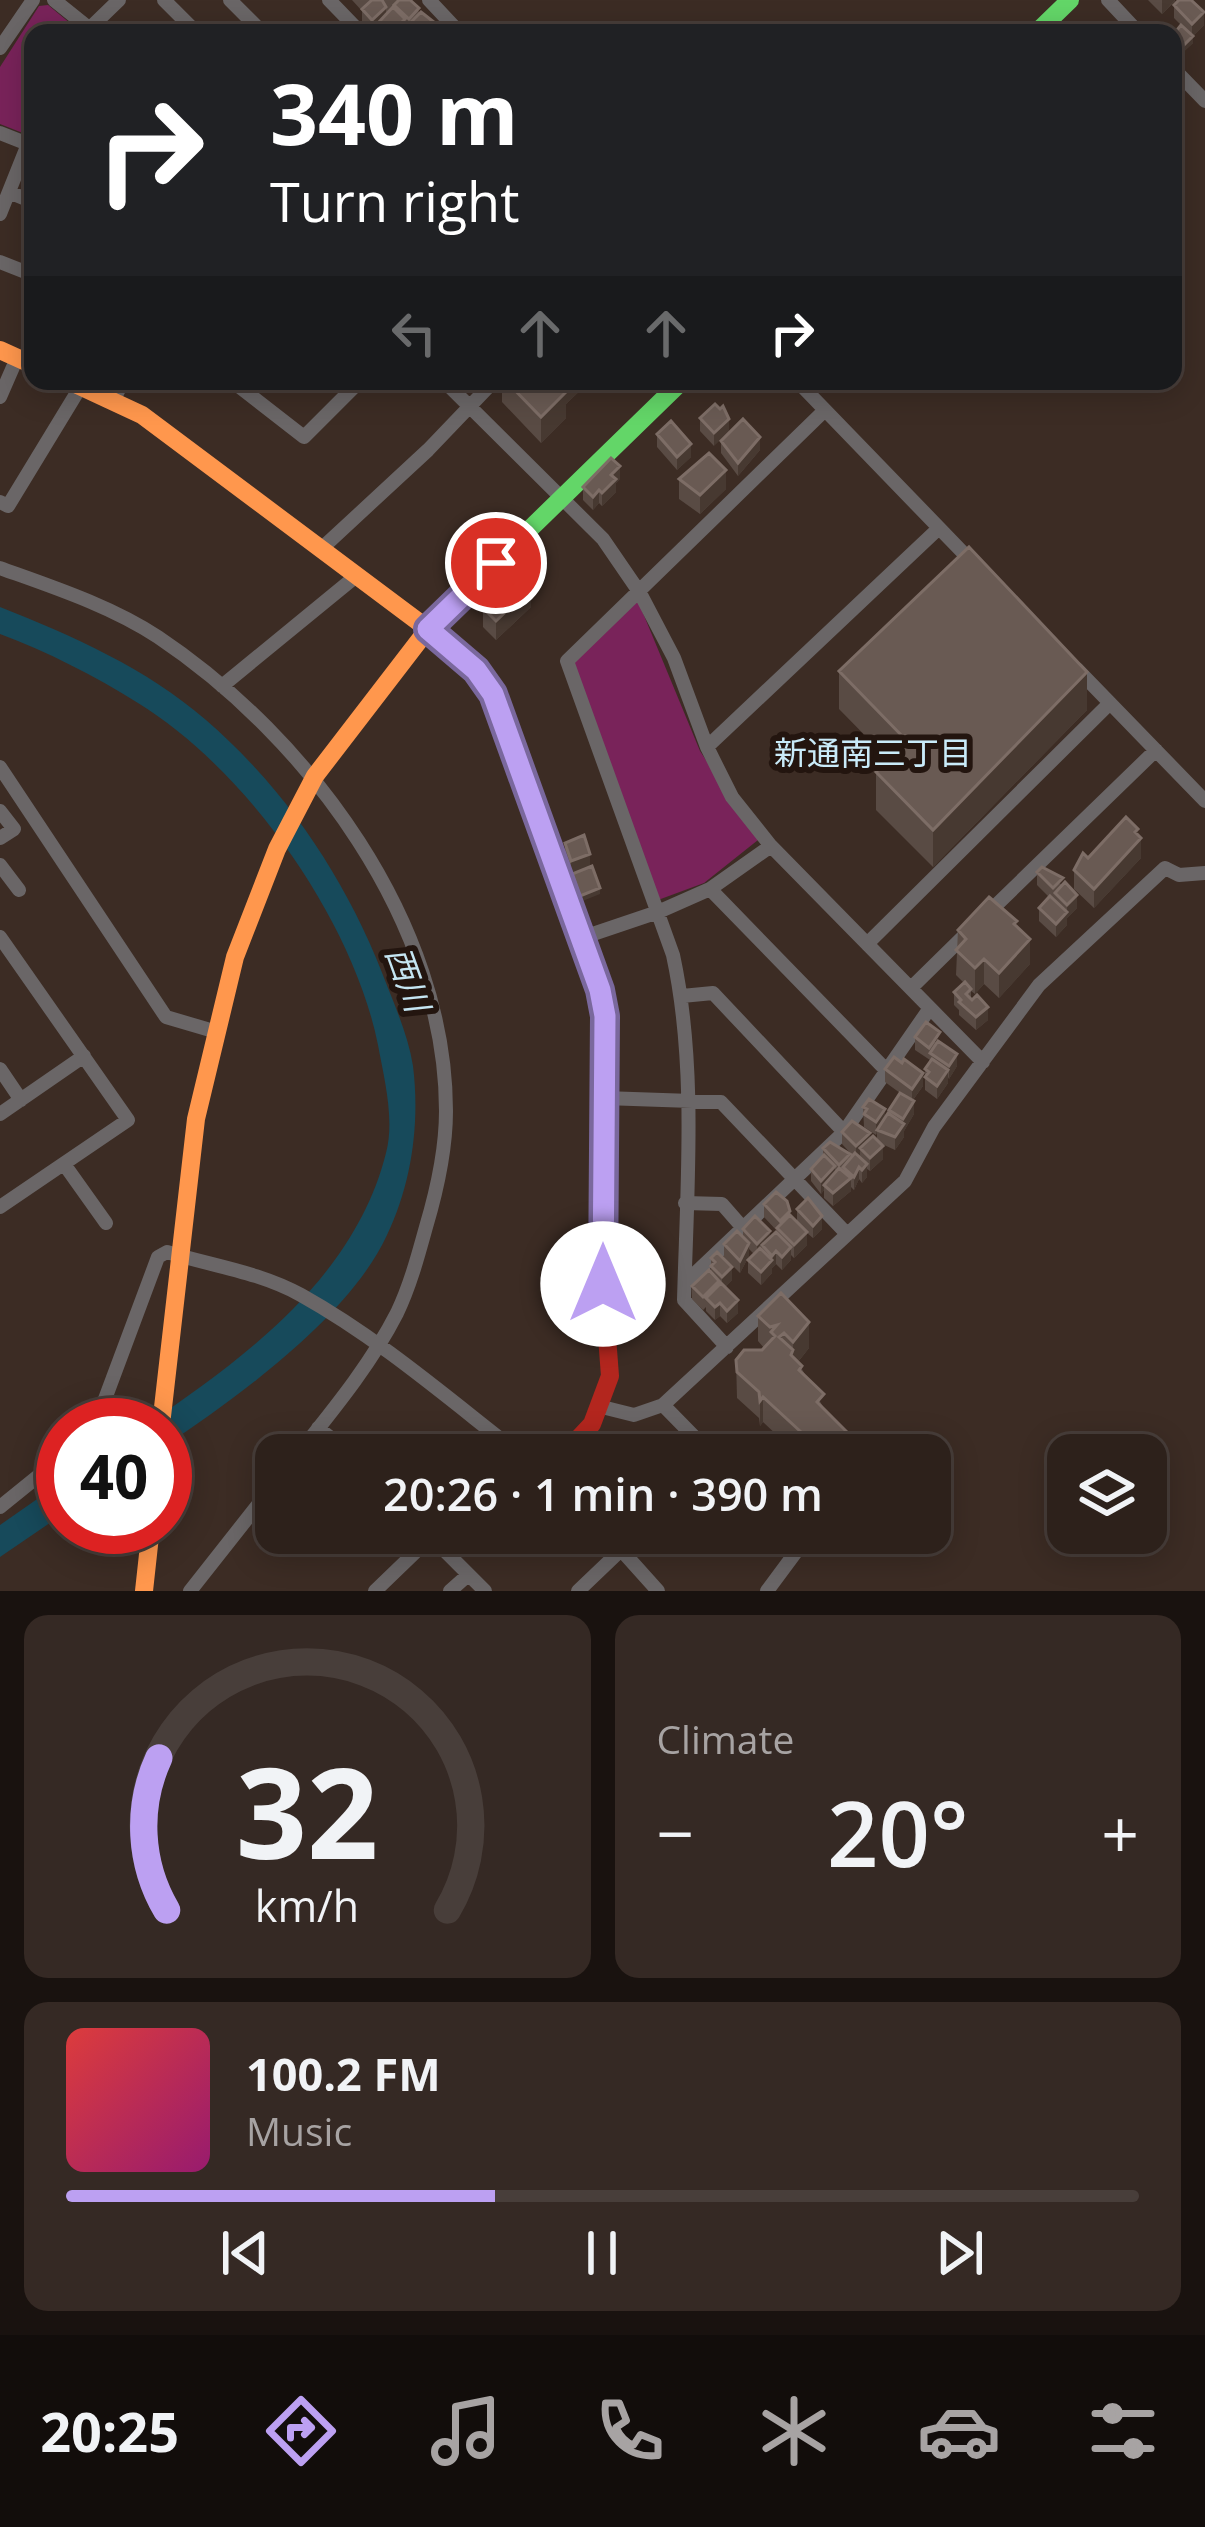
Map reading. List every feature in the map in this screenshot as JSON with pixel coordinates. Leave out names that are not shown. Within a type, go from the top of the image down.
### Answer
[{"type":"street","points":[[0,48],[33,0]]},
{"type":"street","points":[[54,0],[83,24]]},
{"type":"street","points":[[98,24],[119,0]]},
{"type":"street","points":[[164,0],[187,24]]},
{"type":"street","points":[[230,0],[253,24]]},
{"type":"street","points":[[329,0],[352,24]]},
{"type":"street","points":[[429,0],[452,24]]},
{"type":"street","points":[[1045,24],[1070,0]]},
{"type":"street","points":[[1108,0],[1131,24]]},
{"type":"street","points":[[1182,77],[1205,101]]},
{"type":"street","points":[[0,214],[24,158]]},
{"type":"street","points":[[9,192],[24,198]]},
{"type":"street","points":[[0,397],[16,358]]},
{"type":"street","points":[[0,502],[8,506],[72,390]]},
{"type":"street","points":[[88,390],[181,443],[428,629],[476,670],[493,694],[600,990],[605,1016],[603,1284],[610,1376],[602,1407],[582,1434]]},
{"type":"street","points":[[112,401],[118,390]]},
{"type":"street","points":[[244,390],[304,437],[351,390]]},
{"type":"street","points":[[454,390],[603,538],[640,593],[674,658],[707,747],[732,797],[771,846],[983,1062]]},
{"type":"street","points":[[320,550],[486,390]]},
{"type":"street","points":[[164,1398],[196,1119],[235,957],[303,797],[314,776],[428,629],[673,390]]},
{"type":"street","points":[[806,390],[978,567]]},
{"type":"street","points":[[727,1347],[684,1300],[682,996],[658,912],[567,661],[825,410]]},
{"type":"street","points":[[707,747],[939,528]]},
{"type":"street","points":[[0,568],[110,611],[156,636],[222,686],[314,776],[393,903],[428,996],[442,1053],[446,1111],[430,1214],[398,1310],[314,1434]]},
{"type":"street","points":[[222,686],[355,577]]},
{"type":"street","points":[[1061,652],[1205,801]]},
{"type":"street","points":[[867,944],[1110,704]]},
{"type":"street","points":[[910,988],[1156,750]]},
{"type":"street","points":[[0,767],[166,1017],[217,1032]]},
{"type":"street","points":[[0,811],[14,829],[0,838]]},
{"type":"street","points":[[581,938],[710,889],[771,846]]},
{"type":"street","points":[[0,865],[19,890]]},
{"type":"street","points":[[602,1407],[634,1415],[667,1409],[905,1181],[934,1127],[1039,985],[1165,868],[1179,875],[1205,872]]},
{"type":"street","points":[[710,889],[887,1071]]},
{"type":"street","points":[[0,937],[128,1120],[0,1208]]},
{"type":"street","points":[[682,996],[713,993],[844,1132]]},
{"type":"street","points":[[685,1283],[844,1132],[930,1008]]},
{"type":"street","points":[[0,1114],[84,1056]]},
{"type":"street","points":[[0,1069],[21,1100]]},
{"type":"street","points":[[604,1098],[721,1102],[847,1234]]},
{"type":"street","points":[[64,1164],[106,1223]]},
{"type":"street","points":[[686,1203],[722,1204],[743,1228]]},
{"type":"street","points":[[105,1398],[158,1257],[167,1252],[247,1272],[299,1294],[378,1345],[494,1434]]},
{"type":"street","points":[[667,1409],[691,1434]]},
{"type":"street","points":[[319,1428],[327,1434]]},
{"type":"street","points":[[0,1508],[36,1478]]},
{"type":"street","points":[[190,1591],[255,1509]]},
{"type":"street","points":[[144,1591],[148,1554]]},
{"type":"street","points":[[375,1591],[413,1554]]},
{"type":"street","points":[[450,1554],[485,1591]]},
{"type":"street","points":[[578,1591],[617,1554]]},
{"type":"street","points":[[626,1554],[658,1591]]},
{"type":"street","points":[[767,1591],[794,1554]]},
{"type":"street","points":[[450,1591],[468,1575]]},
{"type":"shaded area","points":[[48,5],[71,24],[27,24],[39,6]]},
{"type":"shaded area","points":[[24,29],[24,133],[0,124],[0,67]]},
{"type":"shaded area","points":[[638,601],[700,751],[758,840],[704,883],[658,900],[572,663]]},
{"type":"water","points":[[0,607],[81,642],[159,684],[236,748],[290,809],[336,877],[373,950],[411,1056],[415,1109],[408,1173],[396,1215],[370,1265],[290,1352],[192,1427],[192,1398],[184,1398],[292,1310],[323,1276],[371,1198],[386,1153],[389,1126],[378,1045],[365,997],[320,900],[290,852],[218,767],[138,703],[71,665],[0,634]]},
{"type":"water","points":[[36,1500],[36,1532],[0,1557],[0,1525]]},
{"type":"building","points":[[372,0],[382,0],[386,7],[372,20],[362,9]]},
{"type":"building","points":[[410,0],[419,8],[409,19],[394,5]]},
{"type":"building","points":[[1191,0],[1204,12],[1192,24],[1174,5]]},
{"type":"building","points":[[393,7],[405,19],[400,24],[378,23]]},
{"type":"building","points":[[421,12],[435,23],[413,24]]},
{"type":"building","points":[[1182,26],[1193,36],[1182,47]]},
{"type":"building","points":[[515,390],[564,390],[541,417]]},
{"type":"building","points":[[715,404],[720,409],[723,406],[729,419],[714,433],[700,418]]},
{"type":"building","points":[[743,419],[760,437],[738,463],[721,441]]},
{"type":"building","points":[[671,421],[691,444],[677,457],[657,434]]},
{"type":"building","points":[[709,453],[726,470],[700,495],[679,479]]},
{"type":"building","points":[[611,458],[620,466],[611,475],[616,479],[593,497],[583,487]]},
{"type":"building","points":[[969,547],[1087,672],[933,830],[876,772],[906,740],[839,671]]},
{"type":"building","points":[[518,574],[531,588],[496,621],[483,608]]},
{"type":"building","points":[[1126,817],[1141,838],[1094,889],[1074,870],[1083,853],[1088,858]]},
{"type":"building","points":[[584,835],[590,854],[571,861],[565,843]]},
{"type":"building","points":[[592,866],[600,888],[580,896],[572,874]]},
{"type":"building","points":[[1042,867],[1063,878],[1053,888],[1037,872]]},
{"type":"building","points":[[1065,882],[1077,895],[1067,905],[1055,893]]},
{"type":"building","points":[[1050,896],[1067,912],[1056,924],[1039,908]]},
{"type":"building","points":[[989,897],[1030,939],[999,973],[984,959],[975,968],[956,950],[966,939],[958,930]]},
{"type":"building","points":[[965,982],[971,989],[966,994],[972,1000],[977,995],[988,1007],[976,1017],[954,992]]},
{"type":"building","points":[[926,1022],[940,1032],[929,1048],[915,1037]]},
{"type":"building","points":[[938,1041],[957,1054],[949,1066],[930,1053]]},
{"type":"building","points":[[894,1057],[923,1073],[912,1089],[885,1069]]},
{"type":"building","points":[[932,1059],[948,1070],[937,1086],[925,1077]]},
{"type":"building","points":[[900,1093],[914,1101],[903,1119],[889,1110]]},
{"type":"building","points":[[869,1099],[885,1109],[876,1122],[864,1114]]},
{"type":"building","points":[[888,1113],[904,1124],[895,1137],[877,1130]]},
{"type":"building","points":[[852,1121],[870,1133],[856,1146],[842,1132]]},
{"type":"building","points":[[873,1136],[883,1146],[870,1158],[860,1148]]},
{"type":"building","points":[[830,1142],[850,1154],[839,1165],[823,1148]]},
{"type":"building","points":[[855,1153],[867,1164],[854,1177],[843,1167]]},
{"type":"building","points":[[824,1155],[835,1166],[821,1181],[811,1169]]},
{"type":"building","points":[[839,1168],[851,1178],[833,1193],[824,1185]]},
{"type":"building","points":[[776,1192],[790,1211],[780,1221],[764,1204]]},
{"type":"building","points":[[808,1198],[822,1216],[813,1226],[797,1209]]},
{"type":"building","points":[[790,1215],[807,1232],[794,1245],[777,1228]]},
{"type":"building","points":[[755,1216],[770,1231],[757,1244],[743,1229]]},
{"type":"building","points":[[737,1231],[749,1243],[740,1261],[724,1244]]},
{"type":"building","points":[[776,1232],[791,1247],[782,1257],[776,1251],[772,1256],[762,1245]]},
{"type":"building","points":[[760,1248],[772,1260],[761,1272],[748,1260]]},
{"type":"building","points":[[717,1252],[732,1267],[722,1277],[711,1266]]},
{"type":"building","points":[[709,1270],[719,1281],[703,1297],[692,1286]]},
{"type":"building","points":[[721,1283],[738,1300],[727,1311],[706,1298]]},
{"type":"building","points":[[781,1293],[809,1322],[793,1342],[784,1333],[779,1337],[793,1350],[791,1355],[802,1366],[799,1370],[824,1394],[817,1402],[849,1434],[803,1434],[763,1397],[760,1401],[759,1392],[737,1372],[736,1360],[744,1350],[762,1350],[775,1336],[771,1332],[777,1325],[770,1327],[758,1316]]},
{"type":"traffic: fast","points":[[1045,24],[1070,0]]},
{"type":"traffic: fast","points":[[464,593],[673,390]]},
{"type":"traffic: slow","points":[[0,350],[24,361]]},
{"type":"traffic: slow","points":[[88,390],[142,415],[428,629],[476,670],[493,694],[508,734]]},
{"type":"traffic: slow","points":[[164,1398],[196,1119],[235,957],[277,849],[315,776],[428,629],[464,593]]},
{"type":"traffic: slow","points":[[144,1591],[148,1554]]},
{"type":"traffic: jam","points":[[508,734],[600,990],[605,1016],[603,1284],[610,1376],[592,1424],[583,1434]]},
{"type":"district","name":"新通南三丁目","points":[[873,753]]},
{"type":"route","points":[[496,563],[428,629],[476,670],[493,694],[600,990],[605,1016],[603,1284]]},
{"type":"water label","name":"西川","points":[[408,979]]}]
